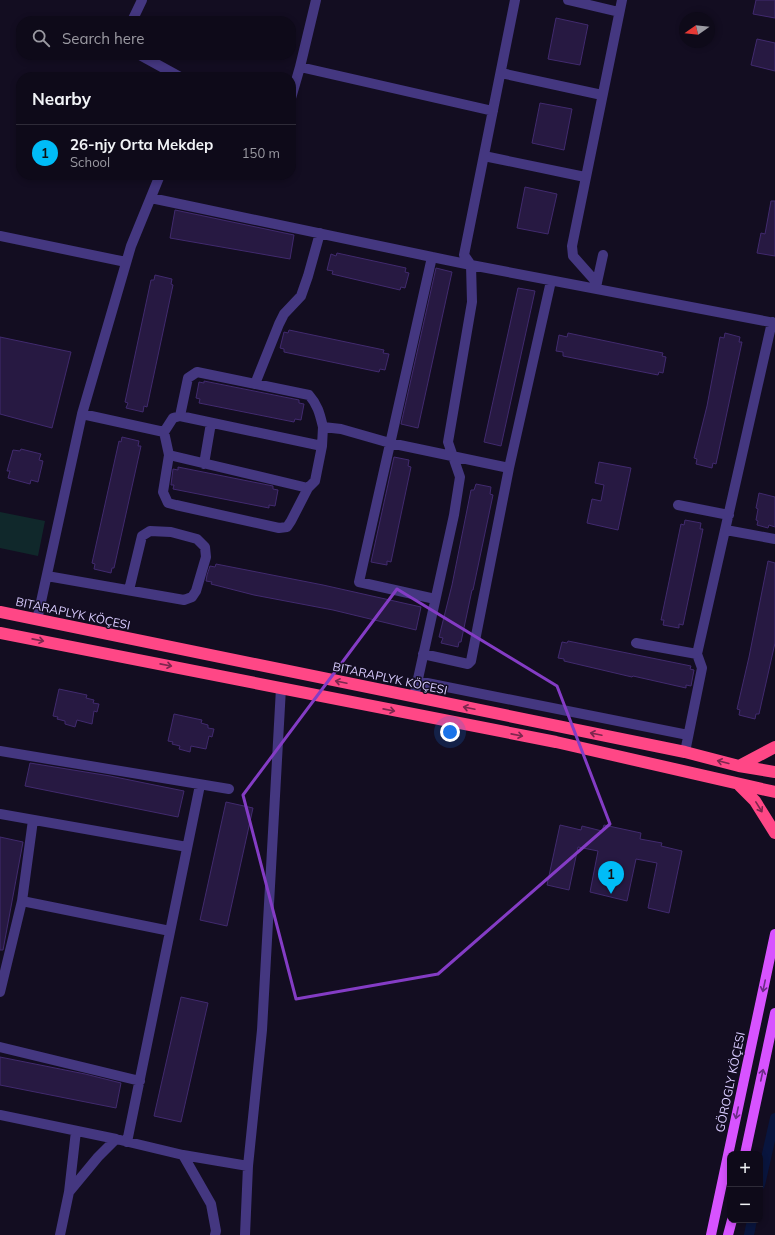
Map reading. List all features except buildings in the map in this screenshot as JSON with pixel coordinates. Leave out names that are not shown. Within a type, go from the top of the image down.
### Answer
[{"type":"highway","name":"BITARAPLYK KÖÇESI","points":[[0,612],[685,752],[739,766],[775,772]]},
{"type":"highway","points":[[0,633],[556,742],[775,792]]},
{"type":"highway","points":[[739,766],[775,747]]},
{"type":"highway","points":[[739,785],[755,801],[775,833]]},
{"type":"main road","name":"GÖROGLY KÖÇESI","points":[[711,1235],[775,934]]},
{"type":"main road","points":[[746,1151],[775,1013]]},
{"type":"main road","points":[[728,1235],[731,1223]]},
{"type":"street","points":[[134,16],[142,0]]},
{"type":"street","points":[[296,81],[316,0]]},
{"type":"street","points":[[414,697],[454,515],[460,477],[448,442],[472,302],[471,266],[464,255],[515,0]]},
{"type":"street","points":[[568,0],[619,12]]},
{"type":"street","points":[[596,286],[576,260],[572,251],[585,177],[622,0]]},
{"type":"street","points":[[149,60],[171,72]]},
{"type":"street","points":[[300,67],[493,111]]},
{"type":"street","points":[[501,73],[602,95]]},
{"type":"street","points":[[484,156],[585,177]]},
{"type":"street","points":[[37,620],[82,414],[131,246],[158,180]]},
{"type":"street","points":[[151,198],[471,266],[551,281],[596,286],[773,323],[697,654],[702,668],[685,752]]},
{"type":"street","points":[[255,384],[284,314],[301,296],[320,233]]},
{"type":"street","points":[[0,236],[126,262]]},
{"type":"street","points":[[596,286],[603,255]]},
{"type":"street","points":[[432,257],[358,582],[435,598]]},
{"type":"street","points":[[423,654],[468,664],[472,661],[509,468],[551,281]]},
{"type":"street","points":[[180,416],[188,378],[197,372],[309,396],[315,402],[323,427],[322,446],[315,481],[308,488],[287,527],[279,528],[168,503],[163,492],[169,455],[164,432],[173,418],[180,416],[322,446]]},
{"type":"street","points":[[82,414],[164,432]]},
{"type":"street","points":[[204,464],[211,423]]},
{"type":"street","points":[[323,427],[341,428],[390,443],[509,468]]},
{"type":"street","points":[[169,455],[308,488]]},
{"type":"street","points":[[678,505],[729,515]]},
{"type":"street","points":[[726,530],[775,540]]},
{"type":"street","points":[[46,576],[184,600],[192,597],[196,591],[206,557],[205,547],[197,539],[171,532],[150,531],[142,536],[129,590]]},
{"type":"street","points":[[636,643],[697,654]]},
{"type":"street","points":[[417,681],[688,735]]},
{"type":"street","points":[[245,1235],[248,1166],[262,1030],[282,688]]},
{"type":"street","points":[[0,751],[229,789]]},
{"type":"street","points":[[127,1142],[200,785]]},
{"type":"street","points":[[0,814],[188,847]]},
{"type":"street","points":[[0,992],[22,901],[33,820]]},
{"type":"street","points":[[22,901],[170,931]]},
{"type":"street","points":[[0,1047],[140,1081]]},
{"type":"street","points":[[0,1115],[116,1139],[183,1155],[248,1166]]},
{"type":"street","points":[[60,1235],[69,1192],[76,1131]]},
{"type":"street","points":[[69,1192],[98,1157],[116,1139]]},
{"type":"street","points":[[183,1155],[211,1204],[216,1231],[215,1235]]},
{"type":"highlighted area","points":[[397,589],[557,686],[610,824],[438,974],[296,999],[243,795]]},
{"type":"green space","points":[[0,512],[45,521],[38,556],[0,548]]},
{"type":"waterway","points":[[763,1172],[775,1118]]},
{"type":"waterway","points":[[749,1235],[751,1223]]},
{"type":"place","name":"26-njy Orta Mekdep","points":[[611,894]]}]
